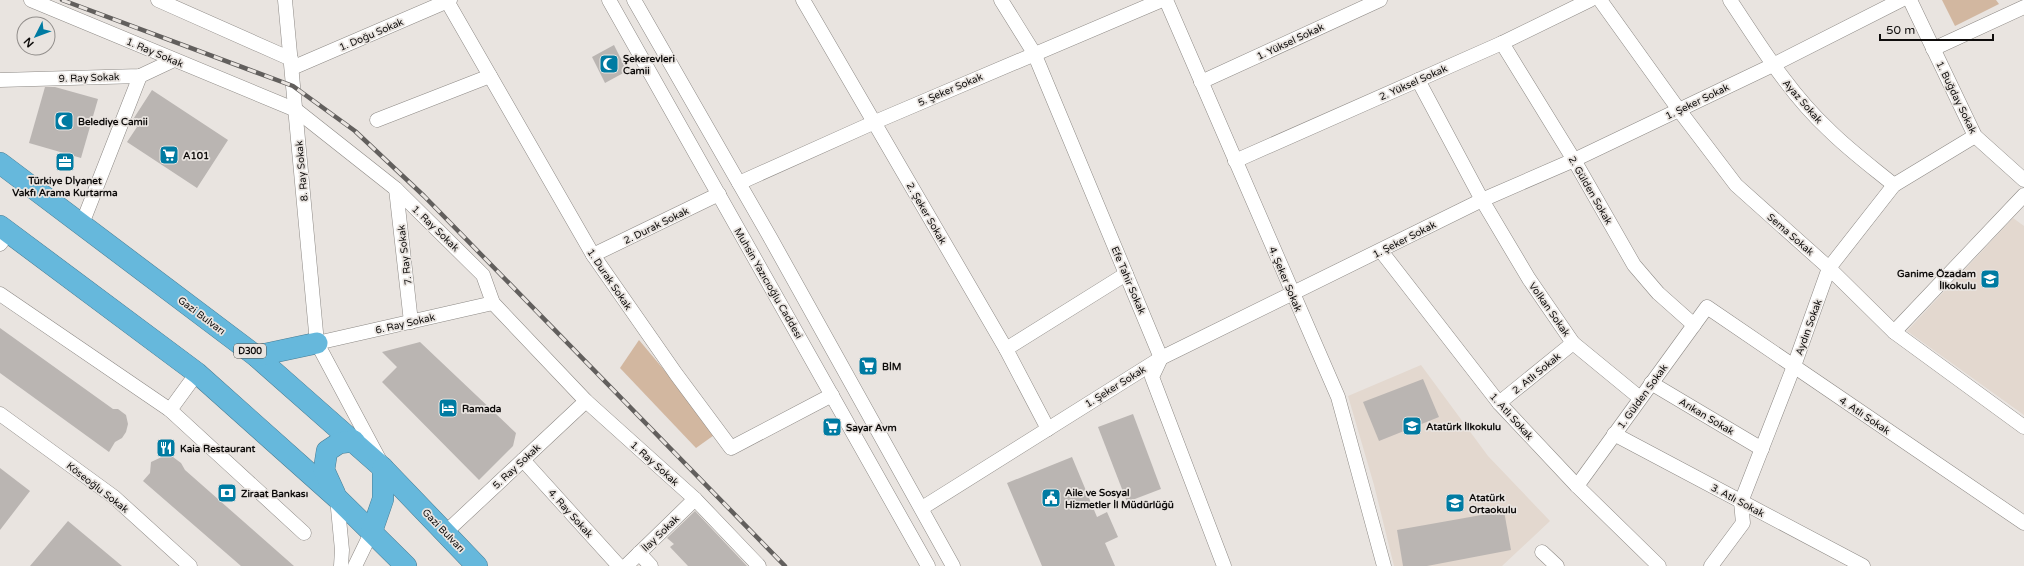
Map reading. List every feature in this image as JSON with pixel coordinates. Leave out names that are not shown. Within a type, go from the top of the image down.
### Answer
[{"type":"highway","name":"Gazi Bulvarı","points":[[0,163],[256,356],[384,468],[477,566]]},
{"type":"highway","points":[[3,234],[197,373],[337,498],[406,566]]},
{"type":"highway","points":[[256,356],[317,343]]},
{"type":"highway","points":[[337,498],[324,470],[327,451],[339,443],[354,441]]},
{"type":"highway","points":[[372,531],[383,499],[384,468]]},
{"type":"street","name":"1. Ray Sokak","points":[[32,0],[296,110],[396,189],[483,274],[493,303],[586,401],[694,499],[759,566]]},
{"type":"street","points":[[158,0],[291,64]]},
{"type":"street","name":"8. Ray Sokak","points":[[285,0],[317,343]]},
{"type":"street","name":"Muhsin Yazıcıoğlu Caddesi","points":[[609,0],[928,566]]},
{"type":"street","points":[[634,0],[739,183],[922,508],[953,566]]},
{"type":"street","name":"2. Şeker Sokak","points":[[803,0],[1006,349],[1048,429]]},
{"type":"street","name":"Efe Tahir Sokak","points":[[1001,0],[1034,53],[1161,358]]},
{"type":"street","name":"5. Şeker Sokak","points":[[739,183],[1034,53],[1162,0]]},
{"type":"street","name":"4. Şeker Sokak","points":[[1166,0],[1292,294],[1338,397],[1384,566]]},
{"type":"street","name":"1. Yüksel Sokak","points":[[1201,82],[1380,0]]},
{"type":"street","name":"2. Yüksel Sokak","points":[[1235,161],[1502,43],[1590,0]]},
{"type":"street","name":"Sema Sokak","points":[[1600,0],[1678,110],[1736,185],[1829,268],[1894,332],[2024,427]]},
{"type":"street","name":"Ayaz Sokak","points":[[1730,0],[1773,65],[1793,91],[1828,130],[1894,185]]},
{"type":"street","name":"1. Şeker Sokak","points":[[922,508],[1161,358],[1482,200],[1574,160],[1773,65],[1901,0]]},
{"type":"street","name":"1. Buğday Sokak","points":[[1910,0],[1975,136],[2024,180]]},
{"type":"street","name":"1. Doğu Sokak","points":[[291,64],[448,1]]},
{"type":"street","name":"1. Durak Sokak","points":[[448,1],[593,255],[676,374],[731,448],[832,395]]},
{"type":"street","points":[[1933,49],[2024,7]]},
{"type":"street","name":"2. Gülden Sokak","points":[[1502,43],[1574,160],[1634,265],[1658,293],[1694,325]]},
{"type":"street","name":"9. Ray Sokak","points":[[0,80],[140,76],[174,60]]},
{"type":"street","points":[[82,224],[140,76]]},
{"type":"street","points":[[377,120],[490,76]]},
{"type":"street","name":"Volkan Sokak","points":[[1418,80],[1482,200],[1529,279],[1573,343],[1640,398]]},
{"type":"street","name":"Aydın Sokak","points":[[1711,566],[1743,523],[1741,502],[1794,366],[1829,268],[1894,185],[1975,136]]},
{"type":"street","name":"7. Ray Sokak","points":[[396,189],[411,322]]},
{"type":"street","name":"2. Durak Sokak","points":[[593,255],[719,194]]},
{"type":"street","points":[[1894,332],[2024,195]]},
{"type":"street","name":"1. Atlı Sokak","points":[[1381,251],[1499,404],[1577,486],[1659,566]]},
{"type":"street","points":[[1006,349],[1126,274]]},
{"type":"street","points":[[0,294],[170,410],[304,533]]},
{"type":"street","name":"6. Ray Sokak","points":[[317,343],[493,303]]},
{"type":"street","name":"1. Gülden Sokak","points":[[1577,486],[1707,307]]},
{"type":"street","name":"4. Atlı Sokak","points":[[1707,307],[2024,523]]},
{"type":"street","points":[[317,343],[384,468]]},
{"type":"street","name":"2. Atlı Sokak","points":[[1499,404],[1573,343]]},
{"type":"street","points":[[1161,358],[1152,377],[1224,566]]},
{"type":"street","points":[[170,410],[197,373]]},
{"type":"street","name":"Arıkan Sokak","points":[[1651,383],[1762,449]]},
{"type":"street","name":"5. Ray Sokak","points":[[446,532],[586,401]]},
{"type":"street","name":"Köseoğlu Sokak","points":[[0,414],[114,497],[190,566]]},
{"type":"street","name":"3. Atlı Sokak","points":[[1614,434],[1863,566]]},
{"type":"street","name":"4. Ray Sokak","points":[[523,460],[619,566]]},
{"type":"street","points":[[337,498],[342,550],[341,566]]},
{"type":"street","name":"İlay Sokak","points":[[626,566],[694,499]]},
{"type":"street","points":[[355,566],[372,531]]},
{"type":"street","points":[[1542,552],[1557,566]]},
{"type":"street","points":[[639,553],[651,566]]},
{"type":"shaded area","points":[[1942,0],[1996,0],[1999,4],[1955,26]]},
{"type":"shaded area","name":"Ganime Özadam İlkokulu","points":[[2013,218],[2024,226],[2024,415],[1907,331]]},
{"type":"shaded area","points":[[639,340],[717,433],[696,448],[620,368]]},
{"type":"shaded area","points":[[1421,365],[1488,456],[1550,521],[1502,566],[1394,566],[1374,485],[1348,396]]},
{"type":"building","name":"Şekerevleri Camii","points":[[614,45],[627,71],[605,83],[592,57]]},
{"type":"building","name":"Belediye Camii","points":[[45,87],[55,87],[98,99],[81,158],[29,143]]},
{"type":"building","points":[[152,90],[228,140],[197,188],[127,142],[137,127],[131,123]]},
{"type":"building","points":[[0,328],[113,409],[118,409],[126,415],[128,424],[126,432],[122,438],[115,442],[109,452],[0,373]]},
{"type":"building","name":"Ramada","points":[[420,342],[516,433],[513,446],[479,480],[382,382],[397,367],[382,352]]},
{"type":"building","points":[[1423,379],[1439,417],[1379,441],[1363,402]]},
{"type":"building","points":[[1133,414],[1161,489],[1127,502],[1098,427]]},
{"type":"building","points":[[166,455],[173,457],[181,463],[185,470],[294,566],[241,566],[143,481],[150,473],[151,462]]},
{"type":"building","name":"Aile ve Sosyal Hizmetler İl Müdürlüğü","points":[[1072,457],[1097,517],[1107,512],[1118,537],[1105,543],[1115,566],[1042,566],[1007,483]]},
{"type":"building","points":[[0,468],[30,491],[0,530]]},
{"type":"building","points":[[695,511],[747,566],[688,566],[670,547],[674,544],[667,538]]},
{"type":"building","points":[[1504,511],[1511,550],[1427,566],[1403,566],[1397,530]]},
{"type":"building","points":[[68,521],[122,566],[30,566]]},
{"type":"railway","points":[[62,0],[293,86],[355,131],[424,196],[785,566]]},
{"type":"place","name":"Şekerevleri Camii","points":[[609,64]]},
{"type":"place","name":"Belediye Camii","points":[[64,121]]},
{"type":"place","name":"A101","points":[[169,155]]},
{"type":"place","name":"Türkiye Dİyanet Vakfı Arama Kurtarma","points":[[65,162]]},
{"type":"place","name":"Ganime Özadam İlkokulu","points":[[1990,279]]},
{"type":"place","name":"BİM","points":[[868,366]]},
{"type":"place","name":"Ramada","points":[[448,408]]},
{"type":"place","name":"Atatürk İlkokulu","points":[[1412,426]]},
{"type":"place","name":"Sayar Avm","points":[[832,427]]},
{"type":"place","name":"Kaia Restaurant","points":[[166,448]]},
{"type":"place","name":"Ziraat Bankası","points":[[227,493]]},
{"type":"place","name":"Aile ve Sosyal Hizmetler İl Müdürlüğü","points":[[1051,498]]},
{"type":"place","name":"Atatürk Ortaokulu","points":[[1455,503]]}]
